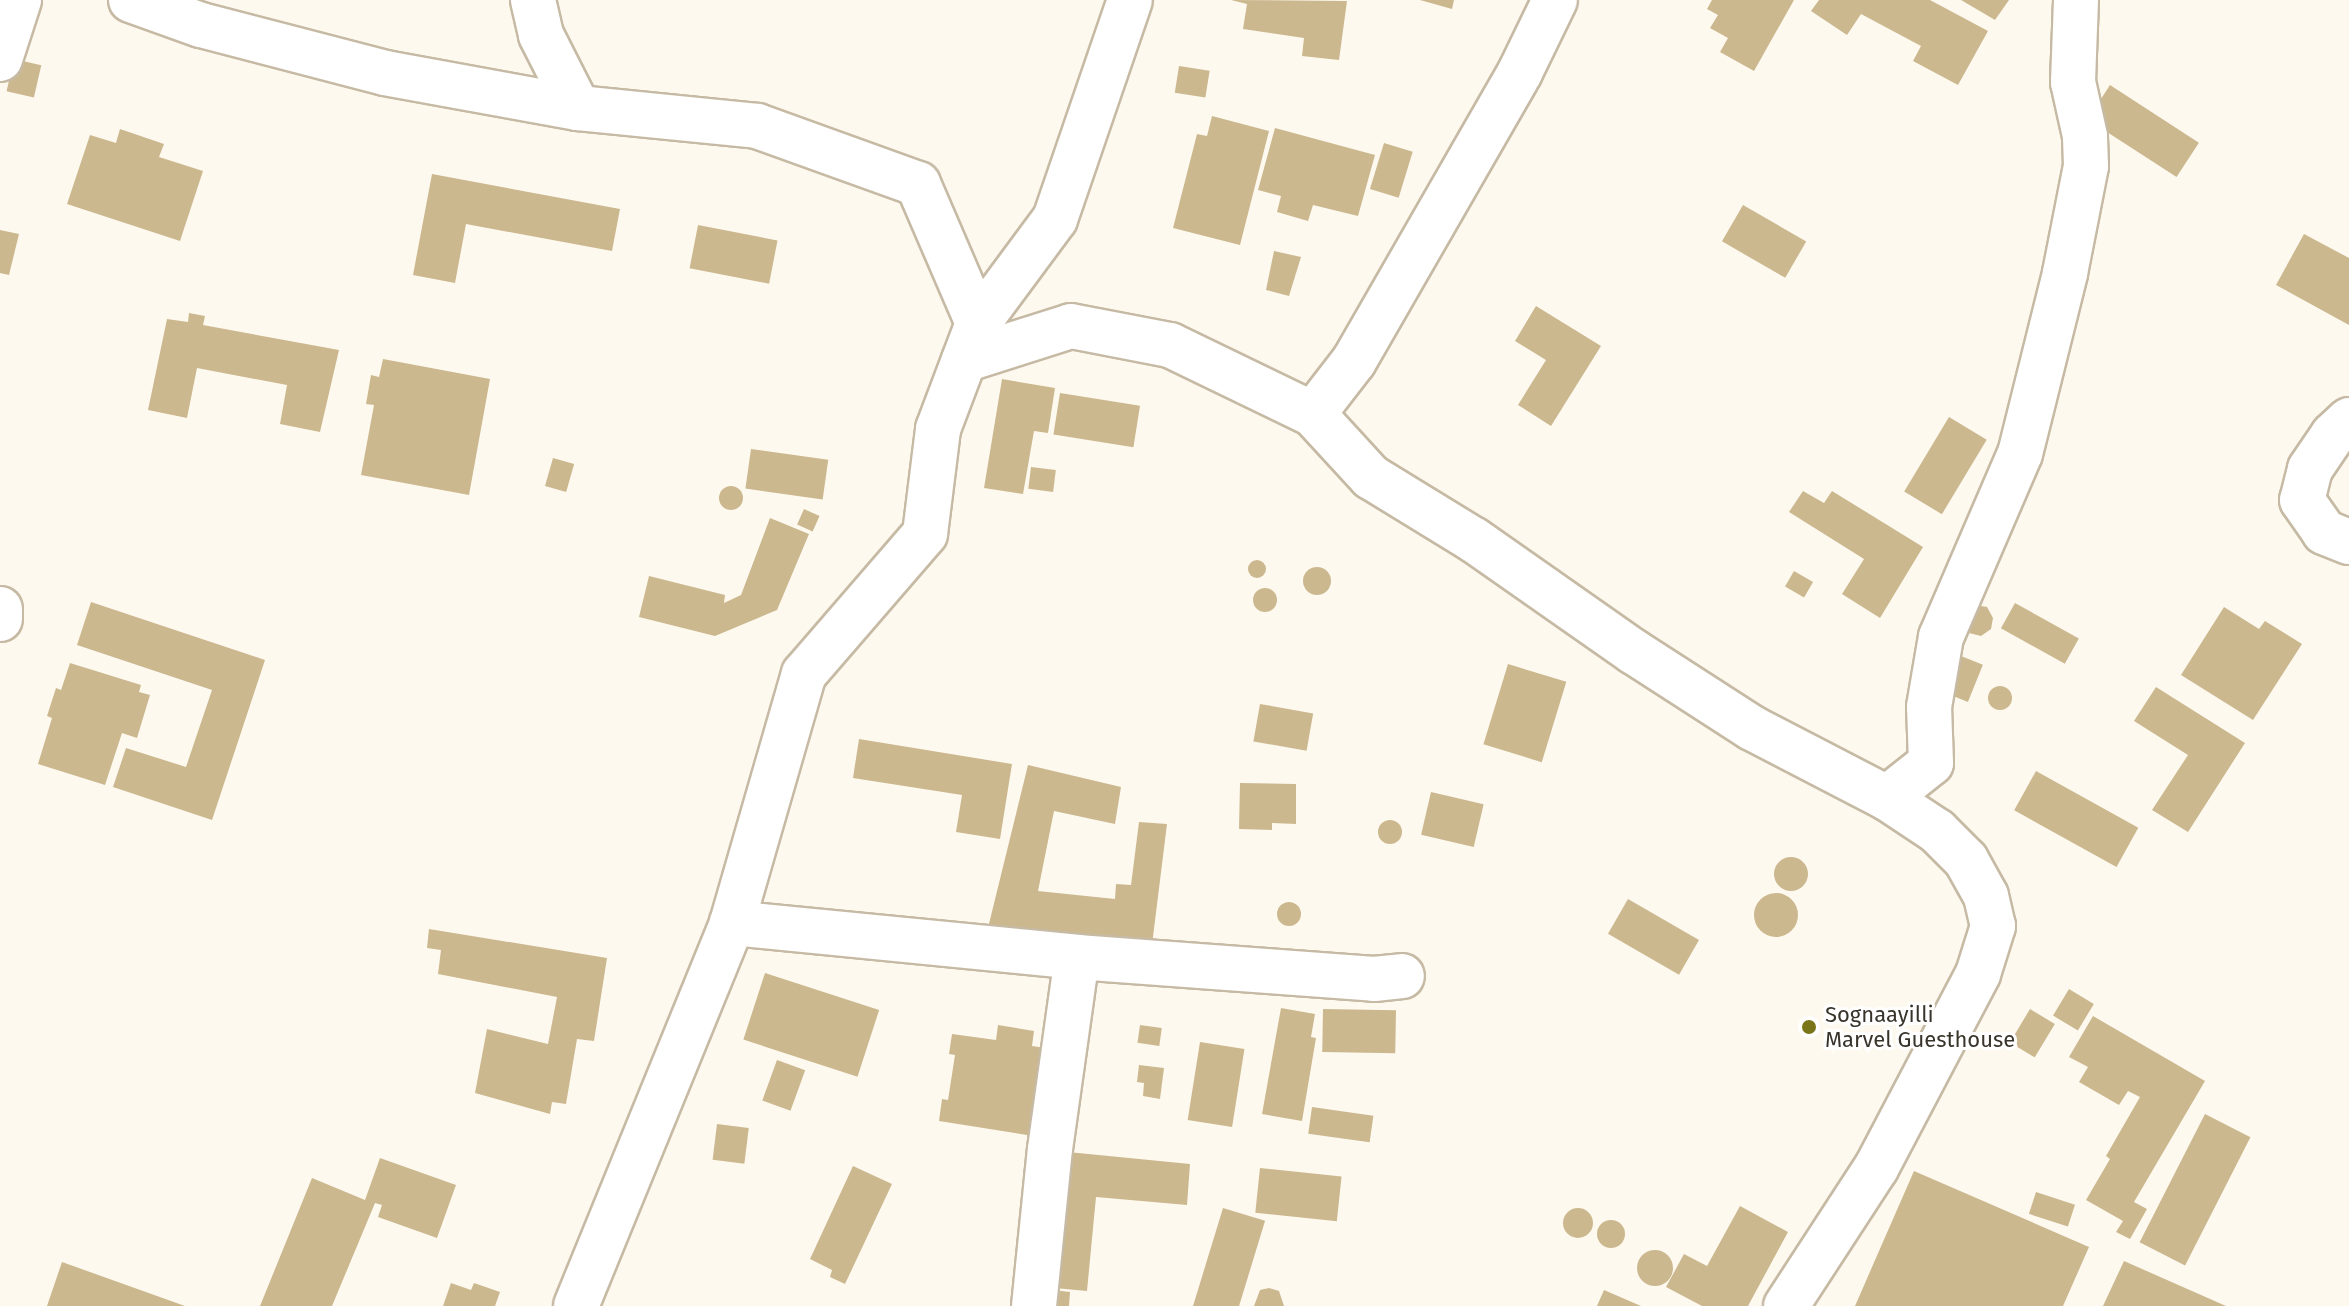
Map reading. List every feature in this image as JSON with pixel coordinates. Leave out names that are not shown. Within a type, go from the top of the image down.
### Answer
[{"type":"street","points":[[0,59],[19,0]]},
{"type":"street","points":[[131,0],[201,25],[385,73],[578,108],[757,126],[918,184],[971,341]]},
{"type":"street","points":[[533,0],[541,35],[578,108]]},
{"type":"street","points":[[576,1306],[732,923],[804,674],[925,534],[938,429],[971,341],[1055,219],[1130,0]]},
{"type":"street","points":[[1313,414],[1354,361],[1520,72],[1555,0]]},
{"type":"street","points":[[1887,798],[1931,763],[1929,707],[1941,637],[2020,454],[2065,273],[2086,166],[2085,136],[2073,82],[2076,0]]},
{"type":"street","points":[[971,341],[1071,326],[1170,345],[1313,414],[1371,477],[1474,540],[1634,652],[1752,728],[1887,798],[1937,831],[1966,860],[1986,896],[1993,926],[1978,974],[1876,1168],[1786,1306]]},
{"type":"street","points":[[2349,420],[2333,435],[2310,469],[2302,500],[2324,532],[2349,542]]},
{"type":"street","points":[[0,609],[0,619]]},
{"type":"street","points":[[732,923],[1077,957],[1374,979],[1402,976]]},
{"type":"street","points":[[1034,1306],[1050,1149],[1077,957]]},
{"type":"building","points":[[1231,0],[1347,1],[1339,60],[1302,56],[1304,38],[1243,29],[1247,4]]},
{"type":"building","points":[[1420,0],[1454,0],[1452,9]]},
{"type":"building","points":[[1712,0],[1794,0],[1754,71],[1720,52],[1728,38],[1710,28],[1718,15],[1707,9]]},
{"type":"building","points":[[1819,0],[1930,0],[1988,31],[1958,85],[1913,61],[1921,46],[1861,14],[1847,35],[1811,11]]},
{"type":"building","points":[[1961,0],[2009,0],[1995,20]]},
{"type":"building","points":[[14,59],[41,65],[34,97],[7,91]]},
{"type":"building","points":[[1179,66],[1210,71],[1205,98],[1175,93]]},
{"type":"building","points":[[2110,85],[2199,143],[2177,177],[2088,119]]},
{"type":"building","points":[[1212,116],[1269,131],[1240,245],[1173,228],[1197,134],[1207,136]]},
{"type":"building","points":[[1275,128],[1375,155],[1358,216],[1313,205],[1308,221],[1277,212],[1281,196],[1258,190]]},
{"type":"building","points":[[120,129],[164,144],[159,157],[203,171],[180,241],[67,204],[90,135],[116,143]]},
{"type":"building","points":[[1384,143],[1413,152],[1399,198],[1370,189]]},
{"type":"building","points":[[432,174],[620,209],[612,251],[466,224],[455,283],[413,275]]},
{"type":"building","points":[[1743,205],[1806,242],[1785,278],[1722,241]]},
{"type":"building","points":[[698,225],[778,240],[769,284],[690,268]]},
{"type":"building","points":[[0,230],[19,234],[9,275],[0,273]]},
{"type":"building","points":[[2304,234],[2349,258],[2349,325],[2276,285]]},
{"type":"building","points":[[1274,251],[1301,257],[1289,296],[1266,290]]},
{"type":"building","points":[[1536,306],[1601,346],[1551,426],[1518,405],[1546,360],[1515,341]]},
{"type":"building","points":[[189,313],[205,316],[203,325],[339,350],[320,432],[280,424],[287,385],[197,368],[187,418],[148,410],[167,319],[188,322]]},
{"type":"building","points":[[383,359],[490,379],[469,495],[361,475],[374,405],[366,404],[371,375],[379,377]]},
{"type":"building","points":[[1002,379],[1055,388],[1048,433],[1034,431],[1023,494],[984,488]]},
{"type":"building","points":[[1060,393],[1140,406],[1133,447],[1053,434]]},
{"type":"building","points":[[1949,417],[1987,440],[1942,514],[1904,492]]},
{"type":"building","points":[[751,449],[828,460],[823,499],[745,489]]},
{"type":"building","points":[[553,458],[574,464],[566,492],[545,486]]},
{"type":"building","points":[[1031,467],[1056,470],[1053,492],[1028,489]]},
{"type":"building","points":[[731,486],[742,493],[743,498],[736,509],[731,510],[720,503],[719,498],[726,487]]},
{"type":"building","points":[[1803,491],[1824,503],[1832,491],[1923,547],[1880,618],[1842,594],[1864,559],[1789,512]]},
{"type":"building","points":[[804,509],[820,516],[813,531],[797,525]]},
{"type":"building","points":[[770,518],[809,534],[777,610],[715,636],[639,617],[649,576],[725,595],[724,603],[741,595]]},
{"type":"building","points":[[1257,560],[1266,569],[1257,578],[1248,569]]},
{"type":"building","points":[[1317,567],[1327,571],[1331,581],[1327,591],[1317,595],[1307,591],[1303,581],[1307,571]]},
{"type":"building","points":[[1794,571],[1813,582],[1804,598],[1785,587]]},
{"type":"building","points":[[1265,588],[1276,595],[1277,600],[1270,611],[1265,612],[1254,605],[1253,600],[1260,589]]},
{"type":"building","points":[[91,602],[265,660],[212,820],[113,787],[126,748],[186,767],[212,690],[77,645]]},
{"type":"building","points":[[2015,603],[2079,638],[2065,664],[2001,628]]},
{"type":"building","points":[[1975,605],[1987,607],[1993,618],[1991,629],[1981,636],[1969,633],[1962,623]]},
{"type":"building","points":[[2224,607],[2259,629],[2265,621],[2302,644],[2253,720],[2181,675]]},
{"type":"building","points":[[1956,654],[1983,665],[1968,702],[1941,691]]},
{"type":"building","points":[[70,663],[141,685],[139,692],[150,695],[137,738],[122,733],[105,785],[38,764],[52,718],[47,716],[56,688],[61,690]]},
{"type":"building","points":[[1508,664],[1566,682],[1542,762],[1483,744]]},
{"type":"building","points":[[2000,686],[2011,693],[2012,698],[2005,709],[2000,710],[1989,703],[1988,698],[1995,687]]},
{"type":"building","points":[[2156,687],[2245,743],[2188,832],[2152,810],[2188,755],[2134,721]]},
{"type":"building","points":[[1260,704],[1313,713],[1307,751],[1253,741]]},
{"type":"building","points":[[859,739],[1012,764],[1000,839],[956,832],[962,795],[853,778]]},
{"type":"building","points":[[1028,765],[1121,787],[1115,824],[1054,811],[1038,891],[1115,899],[1116,884],[1131,885],[1139,822],[1167,824],[1151,953],[986,936]]},
{"type":"building","points":[[2036,771],[2138,828],[2117,867],[2014,810]]},
{"type":"building","points":[[1240,783],[1296,784],[1296,824],[1272,823],[1272,830],[1239,829]]},
{"type":"building","points":[[1431,792],[1484,804],[1474,847],[1421,835]]},
{"type":"building","points":[[1390,820],[1399,823],[1402,832],[1399,841],[1390,844],[1381,841],[1378,832],[1381,823]]},
{"type":"building","points":[[1791,857],[1803,862],[1808,874],[1803,886],[1791,891],[1779,886],[1774,874],[1779,862]]},
{"type":"building","points":[[1776,893],[1792,899],[1798,915],[1792,931],[1776,937],[1760,931],[1754,915],[1760,899]]},
{"type":"building","points":[[1628,899],[1699,940],[1679,975],[1608,934]]},
{"type":"building","points":[[1289,902],[1300,909],[1301,914],[1294,925],[1289,926],[1278,919],[1277,914],[1284,903]]},
{"type":"building","points":[[429,929],[607,958],[594,1041],[577,1039],[566,1104],[552,1102],[550,1114],[475,1093],[487,1029],[548,1044],[557,997],[438,974],[441,950],[427,948]]},
{"type":"building","points":[[765,973],[879,1010],[857,1077],[743,1040]]},
{"type":"building","points":[[2069,989],[2094,1004],[2078,1031],[2053,1016]]},
{"type":"building","points":[[1281,1008],[1315,1014],[1311,1037],[1316,1038],[1302,1121],[1262,1114]]},
{"type":"building","points":[[1323,1009],[1396,1010],[1395,1053],[1322,1052]]},
{"type":"building","points":[[2030,1009],[2055,1024],[2035,1057],[2010,1042]]},
{"type":"building","points":[[2093,1016],[2205,1081],[2134,1202],[2147,1209],[2130,1239],[2116,1232],[2123,1221],[2086,1200],[2110,1159],[2106,1156],[2140,1097],[2128,1091],[2119,1105],[2079,1082],[2088,1067],[2069,1057]]},
{"type":"building","points":[[998,1025],[1034,1031],[1032,1046],[1059,1050],[1046,1138],[939,1121],[942,1099],[948,1100],[955,1055],[949,1054],[952,1034],[996,1040]]},
{"type":"building","points":[[1140,1025],[1162,1028],[1159,1046],[1137,1043]]},
{"type":"building","points":[[1200,1042],[1244,1049],[1232,1127],[1188,1120]]},
{"type":"building","points":[[777,1060],[805,1070],[790,1111],[762,1100]]},
{"type":"building","points":[[1139,1065],[1164,1068],[1160,1099],[1143,1096],[1144,1083],[1137,1082]]},
{"type":"building","points":[[1312,1107],[1373,1116],[1370,1142],[1308,1134]]},
{"type":"building","points":[[2205,1114],[2250,1137],[2185,1265],[2140,1242]]},
{"type":"building","points":[[717,1124],[749,1128],[744,1164],[713,1160]]},
{"type":"building","points":[[1058,1151],[1190,1164],[1187,1205],[1096,1197],[1087,1291],[1044,1287]]},
{"type":"building","points":[[380,1158],[456,1185],[437,1238],[378,1217],[382,1205],[375,1203],[332,1306],[260,1306],[312,1178],[365,1200]]},
{"type":"building","points":[[853,1166],[892,1184],[845,1284],[830,1277],[832,1270],[810,1259]]},
{"type":"building","points":[[1260,1168],[1342,1177],[1337,1221],[1255,1213]]},
{"type":"building","points":[[1914,1171],[2089,1247],[2063,1306],[1855,1306]]},
{"type":"building","points":[[2036,1192],[2075,1205],[2068,1227],[2029,1214]]},
{"type":"building","points":[[1740,1206],[1788,1232],[1748,1306],[1702,1306],[1666,1287],[1684,1254],[1707,1266]]},
{"type":"building","points":[[1223,1208],[1265,1221],[1239,1306],[1193,1306]]},
{"type":"building","points":[[1578,1208],[1589,1212],[1593,1223],[1589,1234],[1578,1238],[1567,1234],[1563,1223],[1567,1212]]},
{"type":"building","points":[[1611,1220],[1621,1224],[1625,1234],[1621,1244],[1611,1248],[1601,1244],[1597,1234],[1601,1224]]},
{"type":"building","points":[[1655,1250],[1668,1255],[1673,1268],[1668,1281],[1655,1286],[1642,1281],[1637,1268],[1642,1255]]},
{"type":"building","points":[[2124,1261],[2226,1306],[2103,1306]]},
{"type":"building","points":[[62,1262],[185,1306],[47,1306]]},
{"type":"building","points":[[451,1283],[471,1290],[474,1283],[500,1292],[495,1306],[443,1306]]},
{"type":"building","points":[[1269,1288],[1279,1291],[1284,1306],[1254,1306],[1260,1290]]},
{"type":"building","points":[[1044,1289],[1070,1292],[1069,1306],[1042,1306]]},
{"type":"building","points":[[1604,1290],[1641,1306],[1597,1306]]},
{"type":"place","name":"Sognaayilli Marvel Guesthouse","points":[[1809,1027]]}]
